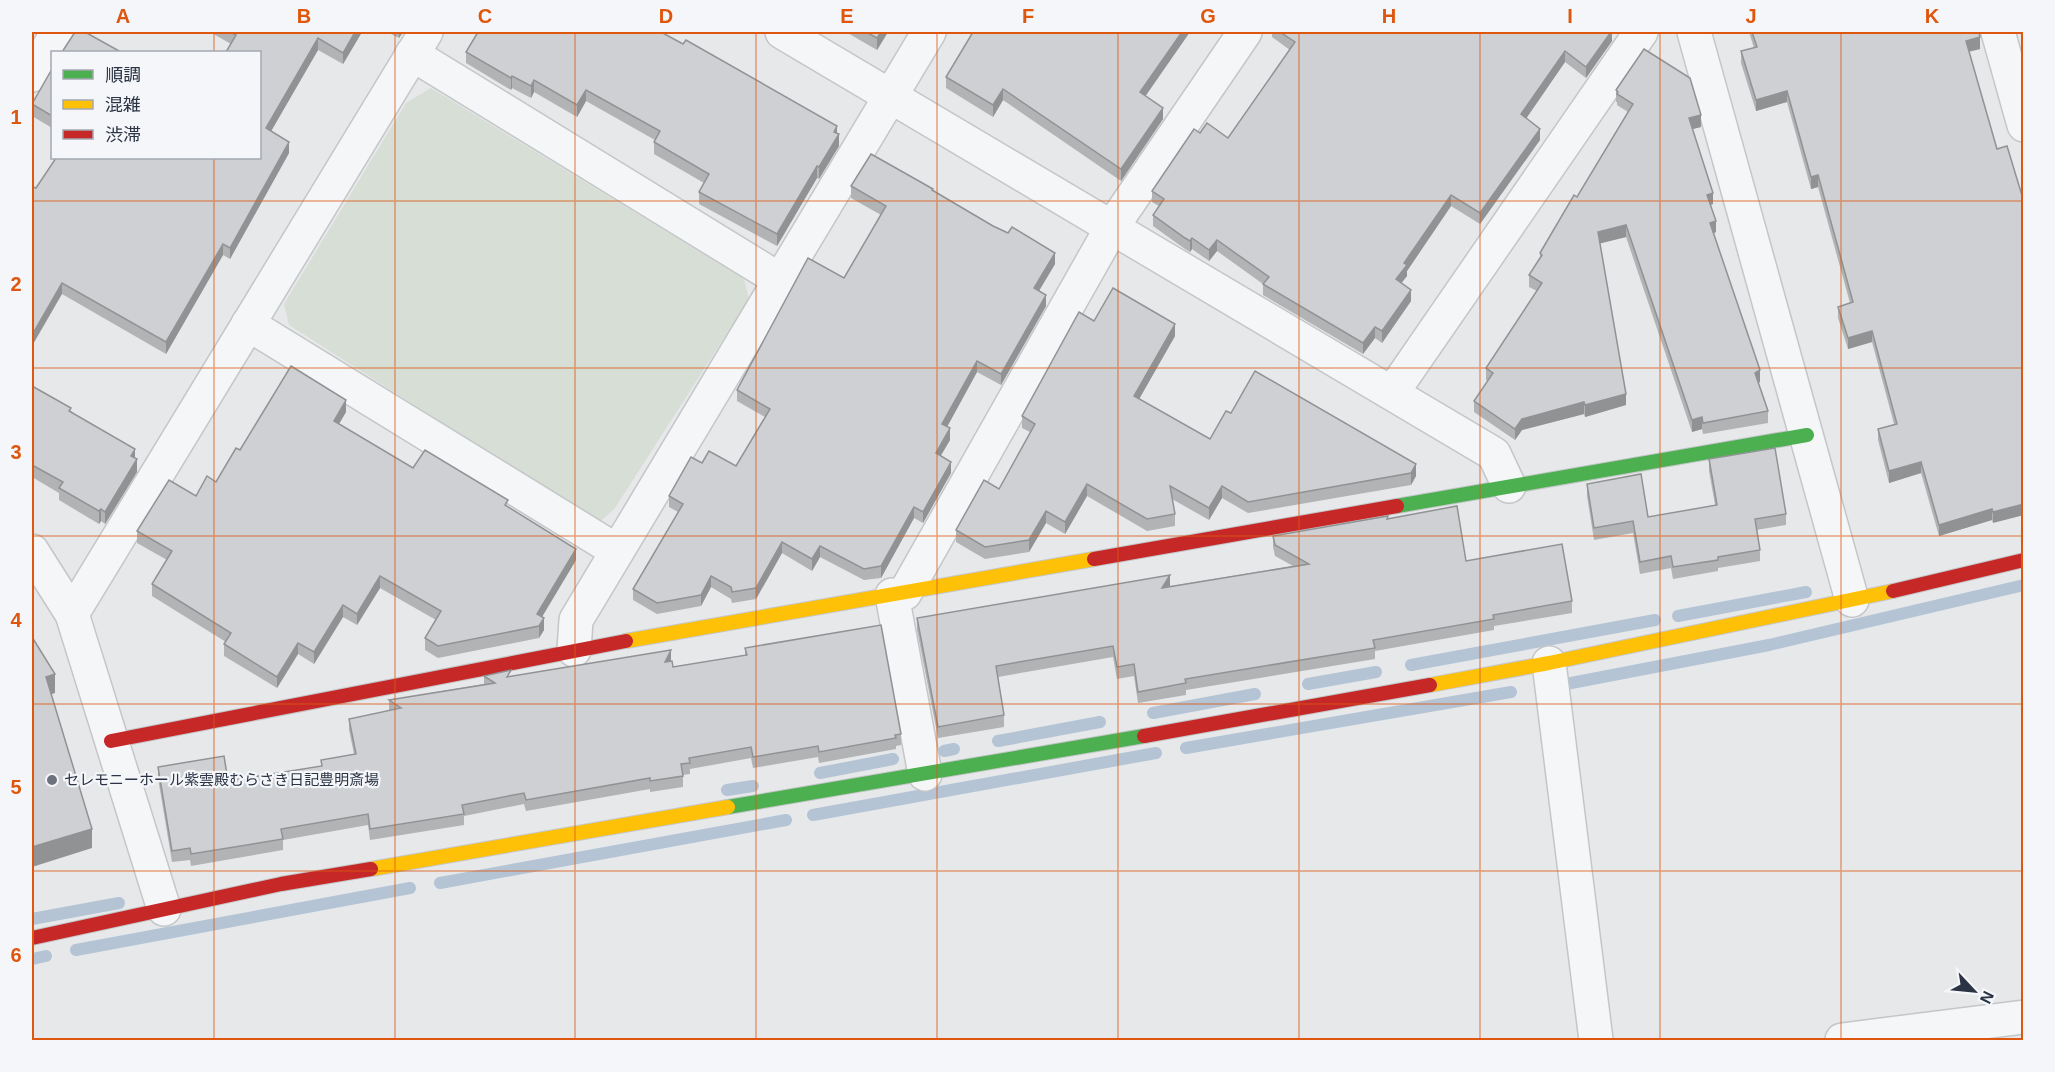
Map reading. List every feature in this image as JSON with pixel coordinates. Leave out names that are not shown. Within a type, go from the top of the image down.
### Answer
[{"type":"street","points":[[32,75],[58,32]]},
{"type":"street","points":[[782,32],[1494,454],[1509,486]]},
{"type":"street","points":[[574,650],[576,620],[929,32]]},
{"type":"street","points":[[925,774],[899,594],[1112,227],[1245,32]]},
{"type":"street","points":[[1392,393],[1641,32]]},
{"type":"street","points":[[1694,32],[1852,600]]},
{"type":"street","points":[[1998,32],[2024,125]]},
{"type":"street","points":[[72,614],[419,43],[780,280]]},
{"type":"street","points":[[248,324],[617,550]]},
{"type":"street","points":[[111,741],[574,650],[1807,435]]},
{"type":"street","points":[[32,551],[72,614],[164,909]]},
{"type":"street","points":[[32,938],[282,884],[1225,722],[1549,663],[1852,600],[2024,560]]},
{"type":"street","points":[[1549,663],[1596,1041]]},
{"type":"street","points":[[1842,1041],[2024,1017]]},
{"type":"shaded area","points":[[431,88],[744,279],[749,299],[615,508],[599,523],[289,325],[284,304],[406,103]]},
{"type":"building","points":[[75,32],[85,32],[119,51],[63,51]]},
{"type":"building","points":[[230,32],[355,32],[343,53],[318,38],[266,128],[289,142],[230,248],[223,244],[166,342],[62,283],[32,335],[32,188],[36,188],[55,159],[261,159],[261,51],[227,51],[236,35]]},
{"type":"building","points":[[478,32],[661,32],[683,44],[686,40],[837,126],[834,132],[839,134],[819,167],[817,166],[777,234],[699,192],[709,174],[654,142],[660,131],[586,90],[577,105],[534,80],[531,86],[512,76],[511,78],[466,52]]},
{"type":"building","points":[[866,32],[881,32],[877,38]]},
{"type":"building","points":[[973,32],[1182,32],[1140,92],[1163,108],[1121,169],[1003,89],[993,105],[946,77]]},
{"type":"building","points":[[1280,32],[1611,32],[1586,67],[1565,51],[1521,114],[1540,129],[1480,213],[1451,195],[1404,263],[1407,265],[1396,279],[1411,290],[1382,331],[1375,327],[1363,343],[1263,284],[1269,277],[1217,240],[1209,250],[1192,238],[1190,241],[1185,238],[1153,215],[1164,199],[1152,191],[1194,129],[1200,133],[1207,123],[1228,138],[1295,42]]},
{"type":"building","points":[[1752,32],[1979,32],[1980,37],[1966,41],[1997,149],[2007,146],[2024,202],[2024,504],[1993,512],[1992,509],[1939,525],[1921,462],[1889,471],[1878,429],[1897,424],[1872,331],[1848,338],[1838,307],[1853,302],[1818,175],[1811,177],[1787,91],[1756,100],[1741,51],[1757,47]]},
{"type":"building","points":[[1644,49],[1690,78],[1701,115],[1689,118],[1713,193],[1707,195],[1716,221],[1710,223],[1760,370],[1755,373],[1768,411],[1703,423],[1702,417],[1692,420],[1626,225],[1598,232],[1626,394],[1585,405],[1584,402],[1522,419],[1515,429],[1474,401],[1493,373],[1486,368],[1542,283],[1529,275],[1542,255],[1540,253],[1574,195],[1577,197],[1633,104],[1617,94],[1616,90]]},
{"type":"building","points":[[51,71],[51,115],[32,104]]},
{"type":"building","points":[[871,154],[993,226],[1008,233],[1012,227],[1055,253],[1034,288],[1046,295],[1001,374],[977,361],[942,424],[950,428],[936,453],[951,462],[923,512],[914,507],[881,566],[864,569],[820,546],[812,559],[782,542],[756,588],[732,592],[731,587],[711,576],[701,595],[657,603],[633,589],[683,504],[669,496],[691,457],[702,463],[709,451],[736,466],[770,409],[737,390],[808,258],[844,278],[886,206],[851,186]]},
{"type":"building","points":[[1113,288],[1175,324],[1134,396],[1210,439],[1226,411],[1231,413],[1255,371],[1416,464],[1411,473],[1248,502],[1222,486],[1209,508],[1170,486],[1175,514],[1147,519],[1087,484],[1065,522],[1046,511],[1029,540],[985,547],[956,530],[984,480],[999,489],[1035,424],[1022,416],[1079,312],[1094,321]]},
{"type":"building","points":[[291,366],[346,400],[334,421],[413,468],[425,450],[508,500],[505,505],[576,549],[537,614],[544,618],[539,626],[438,646],[425,638],[441,611],[380,576],[357,614],[343,605],[314,652],[298,643],[277,677],[224,644],[231,633],[152,584],[172,551],[137,531],[169,480],[196,496],[207,476],[216,482],[236,448],[240,450]]},
{"type":"building","points":[[32,386],[71,408],[69,411],[135,449],[131,456],[137,459],[105,512],[101,509],[99,511],[59,488],[63,482],[32,465]]},
{"type":"building","points":[[1775,448],[1786,514],[1755,519],[1760,550],[1673,567],[1671,556],[1640,562],[1633,521],[1594,528],[1587,484],[1641,474],[1648,517],[1717,505],[1709,459]]},
{"type":"building","points":[[1457,506],[1466,561],[1562,544],[1572,601],[1493,615],[1494,619],[1373,640],[1375,648],[1185,679],[1186,683],[1138,692],[1134,664],[1117,667],[1113,646],[996,666],[1004,715],[938,727],[917,618],[1170,575],[1162,588],[1309,564],[1275,545],[1273,536]]},
{"type":"building","points":[[881,625],[901,734],[895,735],[896,738],[819,752],[818,746],[753,757],[751,747],[689,758],[690,763],[681,764],[683,776],[650,781],[650,778],[526,800],[524,793],[462,805],[464,814],[370,829],[368,814],[281,829],[283,839],[191,854],[190,848],[172,851],[158,767],[224,756],[228,781],[322,766],[321,760],[356,754],[349,719],[401,708],[389,700],[495,683],[484,676],[511,670],[507,677],[671,650],[665,662],[672,661],[673,667],[747,655],[745,648]]},
{"type":"building","name":"セレモニーホール紫雲殿むらさき日記豊明斎場","points":[[32,637],[55,674],[46,677],[92,829],[32,847]]},
{"type":"waterway","points":[[1566,684],[1769,645],[2024,585]]},
{"type":"waterway","points":[[1678,616],[1806,592]]},
{"type":"waterway","points":[[1411,665],[1655,620]]},
{"type":"waterway","points":[[1308,684],[1376,672]]},
{"type":"waterway","points":[[1186,748],[1511,692]]},
{"type":"waterway","points":[[1153,713],[1255,694]]},
{"type":"waterway","points":[[998,741],[1100,722]]},
{"type":"waterway","points":[[944,751],[954,749]]},
{"type":"waterway","points":[[813,815],[1156,753]]},
{"type":"waterway","points":[[820,773],[893,759]]},
{"type":"waterway","points":[[727,790],[753,786]]},
{"type":"waterway","points":[[440,883],[786,820]]},
{"type":"waterway","points":[[76,950],[410,888]]},
{"type":"waterway","points":[[32,919],[119,903]]},
{"type":"waterway","points":[[32,959],[46,956]]},
{"type":"traffic: fast","points":[[1397,506],[1807,435]]},
{"type":"traffic: fast","points":[[728,807],[1144,736]]},
{"type":"traffic: slow","points":[[626,641],[1094,559]]},
{"type":"traffic: slow","points":[[1430,685],[1549,663],[1893,591]]},
{"type":"traffic: slow","points":[[371,869],[728,807]]},
{"type":"traffic: jam","points":[[1094,559],[1397,506]]},
{"type":"traffic: jam","points":[[1893,591],[2024,560]]},
{"type":"traffic: jam","points":[[111,741],[626,641]]},
{"type":"traffic: jam","points":[[1144,736],[1430,685]]},
{"type":"traffic: jam","points":[[32,938],[281,884],[371,869]]},
{"type":"place","name":"セレモニーホール紫雲殿むらさき日記豊明斎場","points":[[52,780]]}]
